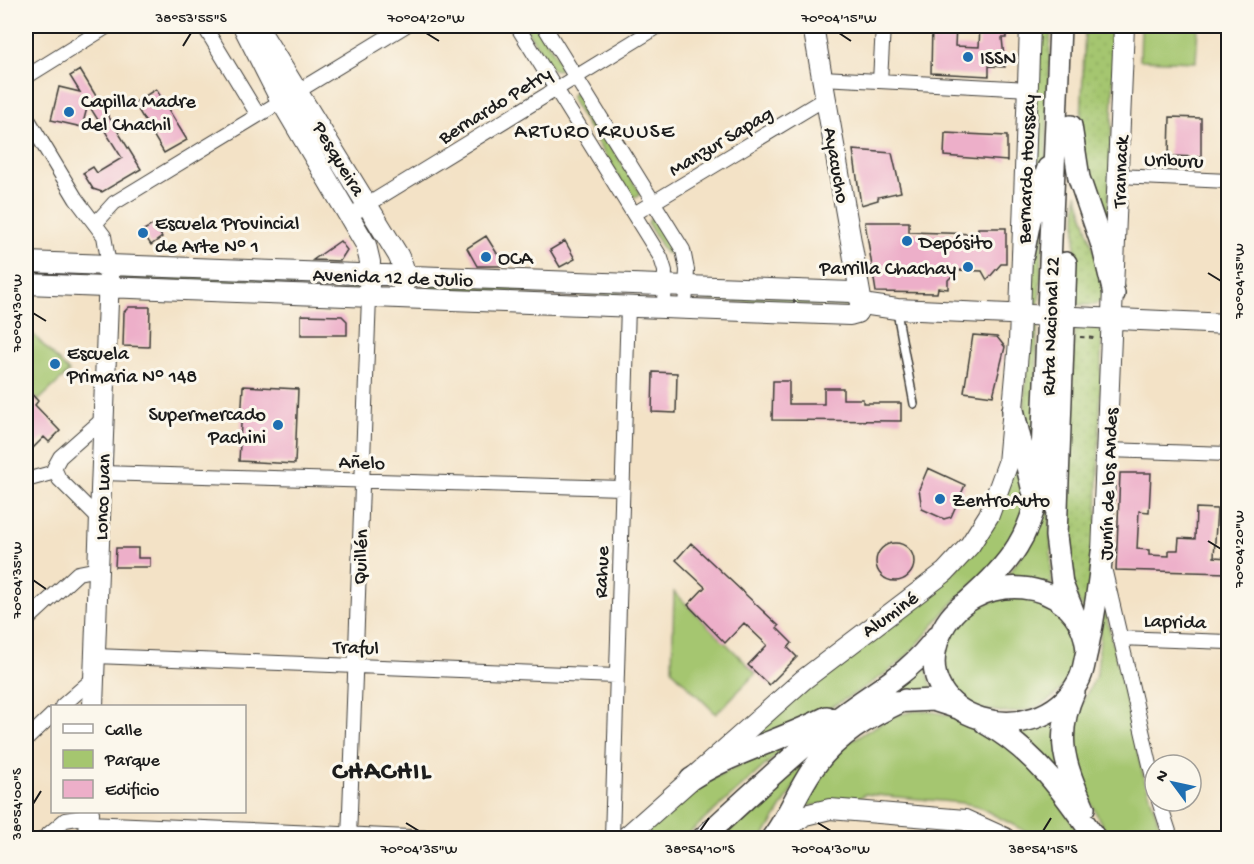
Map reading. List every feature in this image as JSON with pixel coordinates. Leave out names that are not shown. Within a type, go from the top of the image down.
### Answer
[{"type":"main road","name":"Ruta Nacional 22","points":[[1060,26],[1063,130],[1057,316],[1057,553],[1062,584],[1076,616]]},
{"type":"main road","name":"Ruta Nacional 22","points":[[1063,130],[1074,26]]},
{"type":"main road","points":[[1023,255],[1030,220],[1063,130]]},
{"type":"main road","points":[[1063,130],[1103,248],[1114,294]]},
{"type":"main road","name":"Ruta Nacional 22","points":[[968,601],[1002,570],[1013,556],[1029,527],[1034,511],[1045,440],[1057,316]]},
{"type":"main road","points":[[1013,410],[1032,478],[1034,511]]},
{"type":"main road","points":[[1096,838],[1068,770],[1062,742],[1064,718],[1087,651],[1097,608],[1102,552]]},
{"type":"main road","points":[[703,838],[820,733],[909,669],[968,601],[992,590],[1032,589],[1055,598],[1076,616],[1083,628],[1087,651]]},
{"type":"main road","points":[[942,629],[936,650],[937,672],[945,692],[966,712],[1004,735],[1032,756],[1068,799],[1096,838]]},
{"type":"main road","points":[[820,733],[857,713],[905,700],[933,699],[999,723],[1029,720],[1057,706],[1077,684]]},
{"type":"main road","points":[[691,779],[722,760],[795,733],[873,694]]},
{"type":"main road","points":[[772,838],[826,752],[856,726],[905,700]]},
{"type":"street","points":[[26,77],[108,26]]},
{"type":"street","points":[[204,26],[258,115]]},
{"type":"street","name":"Pesqueira","points":[[243,26],[281,101],[368,250],[370,275]]},
{"type":"street","name":"Pesqueira","points":[[257,26],[299,90],[400,260],[403,298]]},
{"type":"street","points":[[95,224],[114,203],[405,26]]},
{"type":"street","points":[[517,26],[663,262],[664,308]]},
{"type":"street","points":[[544,26],[685,256],[686,308]]},
{"type":"street","name":"Bernardo Petry","points":[[349,216],[659,26]]},
{"type":"street","name":"Ayacucho","points":[[813,26],[862,304]]},
{"type":"street","points":[[879,81],[883,26]]},
{"type":"street","name":"Bernardo Houssay","points":[[1021,313],[1030,26]]},
{"type":"street","name":"Trannack","points":[[1113,319],[1124,26]]},
{"type":"street","points":[[822,78],[1028,89]]},
{"type":"street","name":"Manzur Sapag","points":[[634,214],[826,98]]},
{"type":"street","points":[[26,116],[76,199],[107,244],[109,265]]},
{"type":"street","name":"Uriburu","points":[[1118,176],[1228,181]]},
{"type":"street","name":"Avenida 12 de Julio","points":[[26,262],[852,292],[858,295],[862,304]]},
{"type":"street","name":"Lonco Luan","points":[[93,705],[109,265]]},
{"type":"street","name":"Quillén","points":[[349,837],[370,275]]},
{"type":"street","name":"Avenida 12 de Julio","points":[[26,284],[850,315],[857,313],[862,304]]},
{"type":"street","name":"Avenida 12 de Julio","points":[[862,304],[897,309],[1228,324]]},
{"type":"street","name":"Rahue","points":[[612,838],[628,306]]},
{"type":"street","name":"Aluminé","points":[[625,838],[803,680],[932,582],[958,559],[990,515],[1008,463],[1021,313]]},
{"type":"street","name":"Junín de los Andes","points":[[1113,319],[1102,552],[1119,638],[1147,753]]},
{"type":"street","points":[[54,472],[55,464],[60,457],[103,419]]},
{"type":"street","points":[[1107,450],[1228,454]]},
{"type":"street","points":[[26,480],[54,472]]},
{"type":"street","points":[[54,472],[100,520]]},
{"type":"street","name":"Añelo","points":[[101,473],[622,488]]},
{"type":"street","points":[[27,616],[78,573],[98,569]]},
{"type":"street","name":"Laprida","points":[[1119,638],[1228,642]]},
{"type":"street","name":"Traful","points":[[94,656],[616,676]]},
{"type":"street","points":[[63,705],[94,678]]},
{"type":"street","points":[[26,740],[51,716]]},
{"type":"street","points":[[772,838],[805,815],[830,809],[955,819],[977,831],[1005,838]]},
{"type":"street","points":[[1163,813],[1171,838]]},
{"type":"street","points":[[44,838],[65,820],[349,837],[433,838]]},
{"type":"lane","points":[[897,309],[914,404]]},
{"type":"path","points":[[1071,337],[1103,339]]},
{"type":"green space","points":[[524,26],[537,26],[561,64],[559,70],[552,69]]},
{"type":"green space","points":[[1037,26],[1051,26],[1046,158],[1031,201]]},
{"type":"green space","points":[[1085,26],[1116,26],[1107,239],[1080,146]]},
{"type":"green space","points":[[1141,26],[1198,26],[1196,62],[1140,60]]},
{"type":"green space","points":[[578,93],[640,192],[638,197],[630,196],[572,101],[571,96]]},
{"type":"green space","points":[[1047,185],[1039,304],[1036,304],[1030,298],[1031,242]]},
{"type":"green space","points":[[1077,193],[1103,282],[1102,299],[1095,305],[1078,305],[1073,299]]},
{"type":"green space","points":[[654,217],[675,249],[673,254],[665,253],[648,224],[649,220]]},
{"type":"green space","points":[[119,274],[358,281],[359,286],[357,290],[118,278]]},
{"type":"green space","points":[[430,284],[620,292],[621,296],[428,289]]},
{"type":"green space","points":[[701,296],[851,298],[851,307],[701,300]]},
{"type":"green space","points":[[1033,325],[1037,325],[1036,463],[1024,417],[1028,334]]},
{"type":"green space","points":[[26,327],[69,372],[38,401],[26,388]]},
{"type":"green space","points":[[1095,327],[1102,332],[1096,560],[1088,617],[1077,600],[1065,564],[1074,328]]},
{"type":"green space","points":[[1017,445],[1024,481],[1024,508],[1017,531],[992,565],[945,611],[900,662],[881,676],[822,712],[736,748],[819,674],[957,569]]},
{"type":"green space","points":[[1049,490],[1052,585],[1008,579],[1008,575],[1035,536]]},
{"type":"green space","points":[[674,592],[756,673],[716,714],[672,670]]},
{"type":"green space","points":[[1005,597],[1033,598],[1055,608],[1069,625],[1075,645],[1072,666],[1063,686],[1046,702],[1023,711],[994,711],[971,707],[956,692],[945,660],[947,638],[956,622],[975,608]]},
{"type":"green space","points":[[1103,601],[1143,774],[1143,813],[1156,813],[1164,838],[1108,838],[1085,790],[1070,733],[1079,709],[1097,674]]},
{"type":"green space","points":[[925,664],[933,690],[883,697],[905,684]]},
{"type":"green space","points":[[915,711],[952,716],[971,723],[1005,744],[1046,784],[1083,838],[1038,838],[977,806],[963,803],[865,794],[852,803],[803,806],[801,800],[842,746],[893,716]]},
{"type":"green space","points":[[1056,716],[1070,792],[1017,733]]},
{"type":"green space","points":[[798,736],[684,838],[635,838],[687,791]]},
{"type":"green space","points":[[815,752],[763,838],[719,838]]},
{"type":"building","name":"ISSN","points":[[932,26],[956,26],[955,46],[979,47],[980,26],[1006,26],[1006,38],[1002,38],[1005,67],[989,66],[989,76],[931,73]]},
{"type":"building","points":[[80,70],[141,169],[102,192],[93,189],[83,173],[93,167],[97,173],[122,158],[88,104],[82,127],[51,120],[59,87],[80,92],[70,76]]},
{"type":"building","points":[[156,89],[187,140],[164,153],[134,103]]},
{"type":"building","points":[[1170,117],[1201,118],[1201,157],[1169,156]]},
{"type":"building","points":[[945,133],[1007,136],[1007,161],[944,156]]},
{"type":"building","points":[[853,150],[892,153],[901,192],[878,197],[878,200],[861,205]]},
{"type":"building","points":[[865,222],[909,222],[909,232],[978,234],[978,228],[1006,228],[1006,264],[1001,264],[987,280],[982,271],[958,270],[948,280],[948,289],[938,288],[937,293],[876,292]]},
{"type":"building","points":[[154,224],[162,237],[151,245],[142,231]]},
{"type":"building","name":"OCA","points":[[486,236],[505,266],[477,266],[467,248]]},
{"type":"building","points":[[340,241],[347,250],[340,261],[313,260]]},
{"type":"building","points":[[565,241],[575,259],[560,267],[550,250]]},
{"type":"building","points":[[129,307],[150,307],[149,347],[123,346],[124,312]]},
{"type":"building","points":[[301,315],[342,316],[347,321],[347,335],[301,335]]},
{"type":"building","points":[[973,335],[997,337],[1005,347],[993,396],[964,392]]},
{"type":"building","points":[[653,372],[677,373],[676,413],[652,412]]},
{"type":"building","points":[[773,381],[789,381],[789,404],[824,404],[824,388],[843,388],[843,399],[863,399],[863,403],[901,403],[901,421],[772,420]]},
{"type":"building","name":"Supermercado Pachini","points":[[243,386],[298,389],[295,464],[239,461]]},
{"type":"building","points":[[26,388],[38,401],[35,405],[60,431],[49,442],[44,437],[26,455]]},
{"type":"building","name":"ZentroAuto","points":[[928,468],[965,485],[951,517],[944,519],[922,509],[919,489]]},
{"type":"building","points":[[1120,473],[1151,473],[1149,512],[1139,511],[1137,549],[1149,550],[1149,555],[1169,556],[1169,550],[1178,550],[1179,538],[1195,539],[1196,508],[1217,509],[1214,557],[1228,558],[1228,573],[1116,570]]},
{"type":"building","points":[[691,543],[779,626],[777,628],[792,643],[788,648],[797,657],[769,685],[748,665],[767,645],[744,623],[725,643],[688,605],[705,587],[676,560]]},
{"type":"building","points":[[895,543],[909,548],[914,562],[909,576],[895,581],[881,576],[876,562],[881,548]]},
{"type":"building","points":[[116,548],[138,548],[138,558],[150,558],[150,567],[115,567]]},
{"type":"place","name":"ISSN","points":[[968,57]]},
{"type":"place","name":"Capilla Madre del Chachil","points":[[69,112]]},
{"type":"place","name":"Escuela Provincial de Arte N° 1","points":[[143,233]]},
{"type":"place","name":"Depósito","points":[[907,241]]},
{"type":"place","name":"OCA","points":[[486,257]]},
{"type":"place","name":"Parrilla Chachay","points":[[968,267]]},
{"type":"place","name":"Escuela Primaria N° 148","points":[[55,364]]},
{"type":"place","name":"Supermercado Pachini","points":[[278,425]]},
{"type":"place","name":"ZentroAuto","points":[[940,499]]},
{"type":"district","name":"ARTURO KRUUSE","points":[[595,130]]},
{"type":"district","name":"CHACHIL","points":[[382,769]]}]
